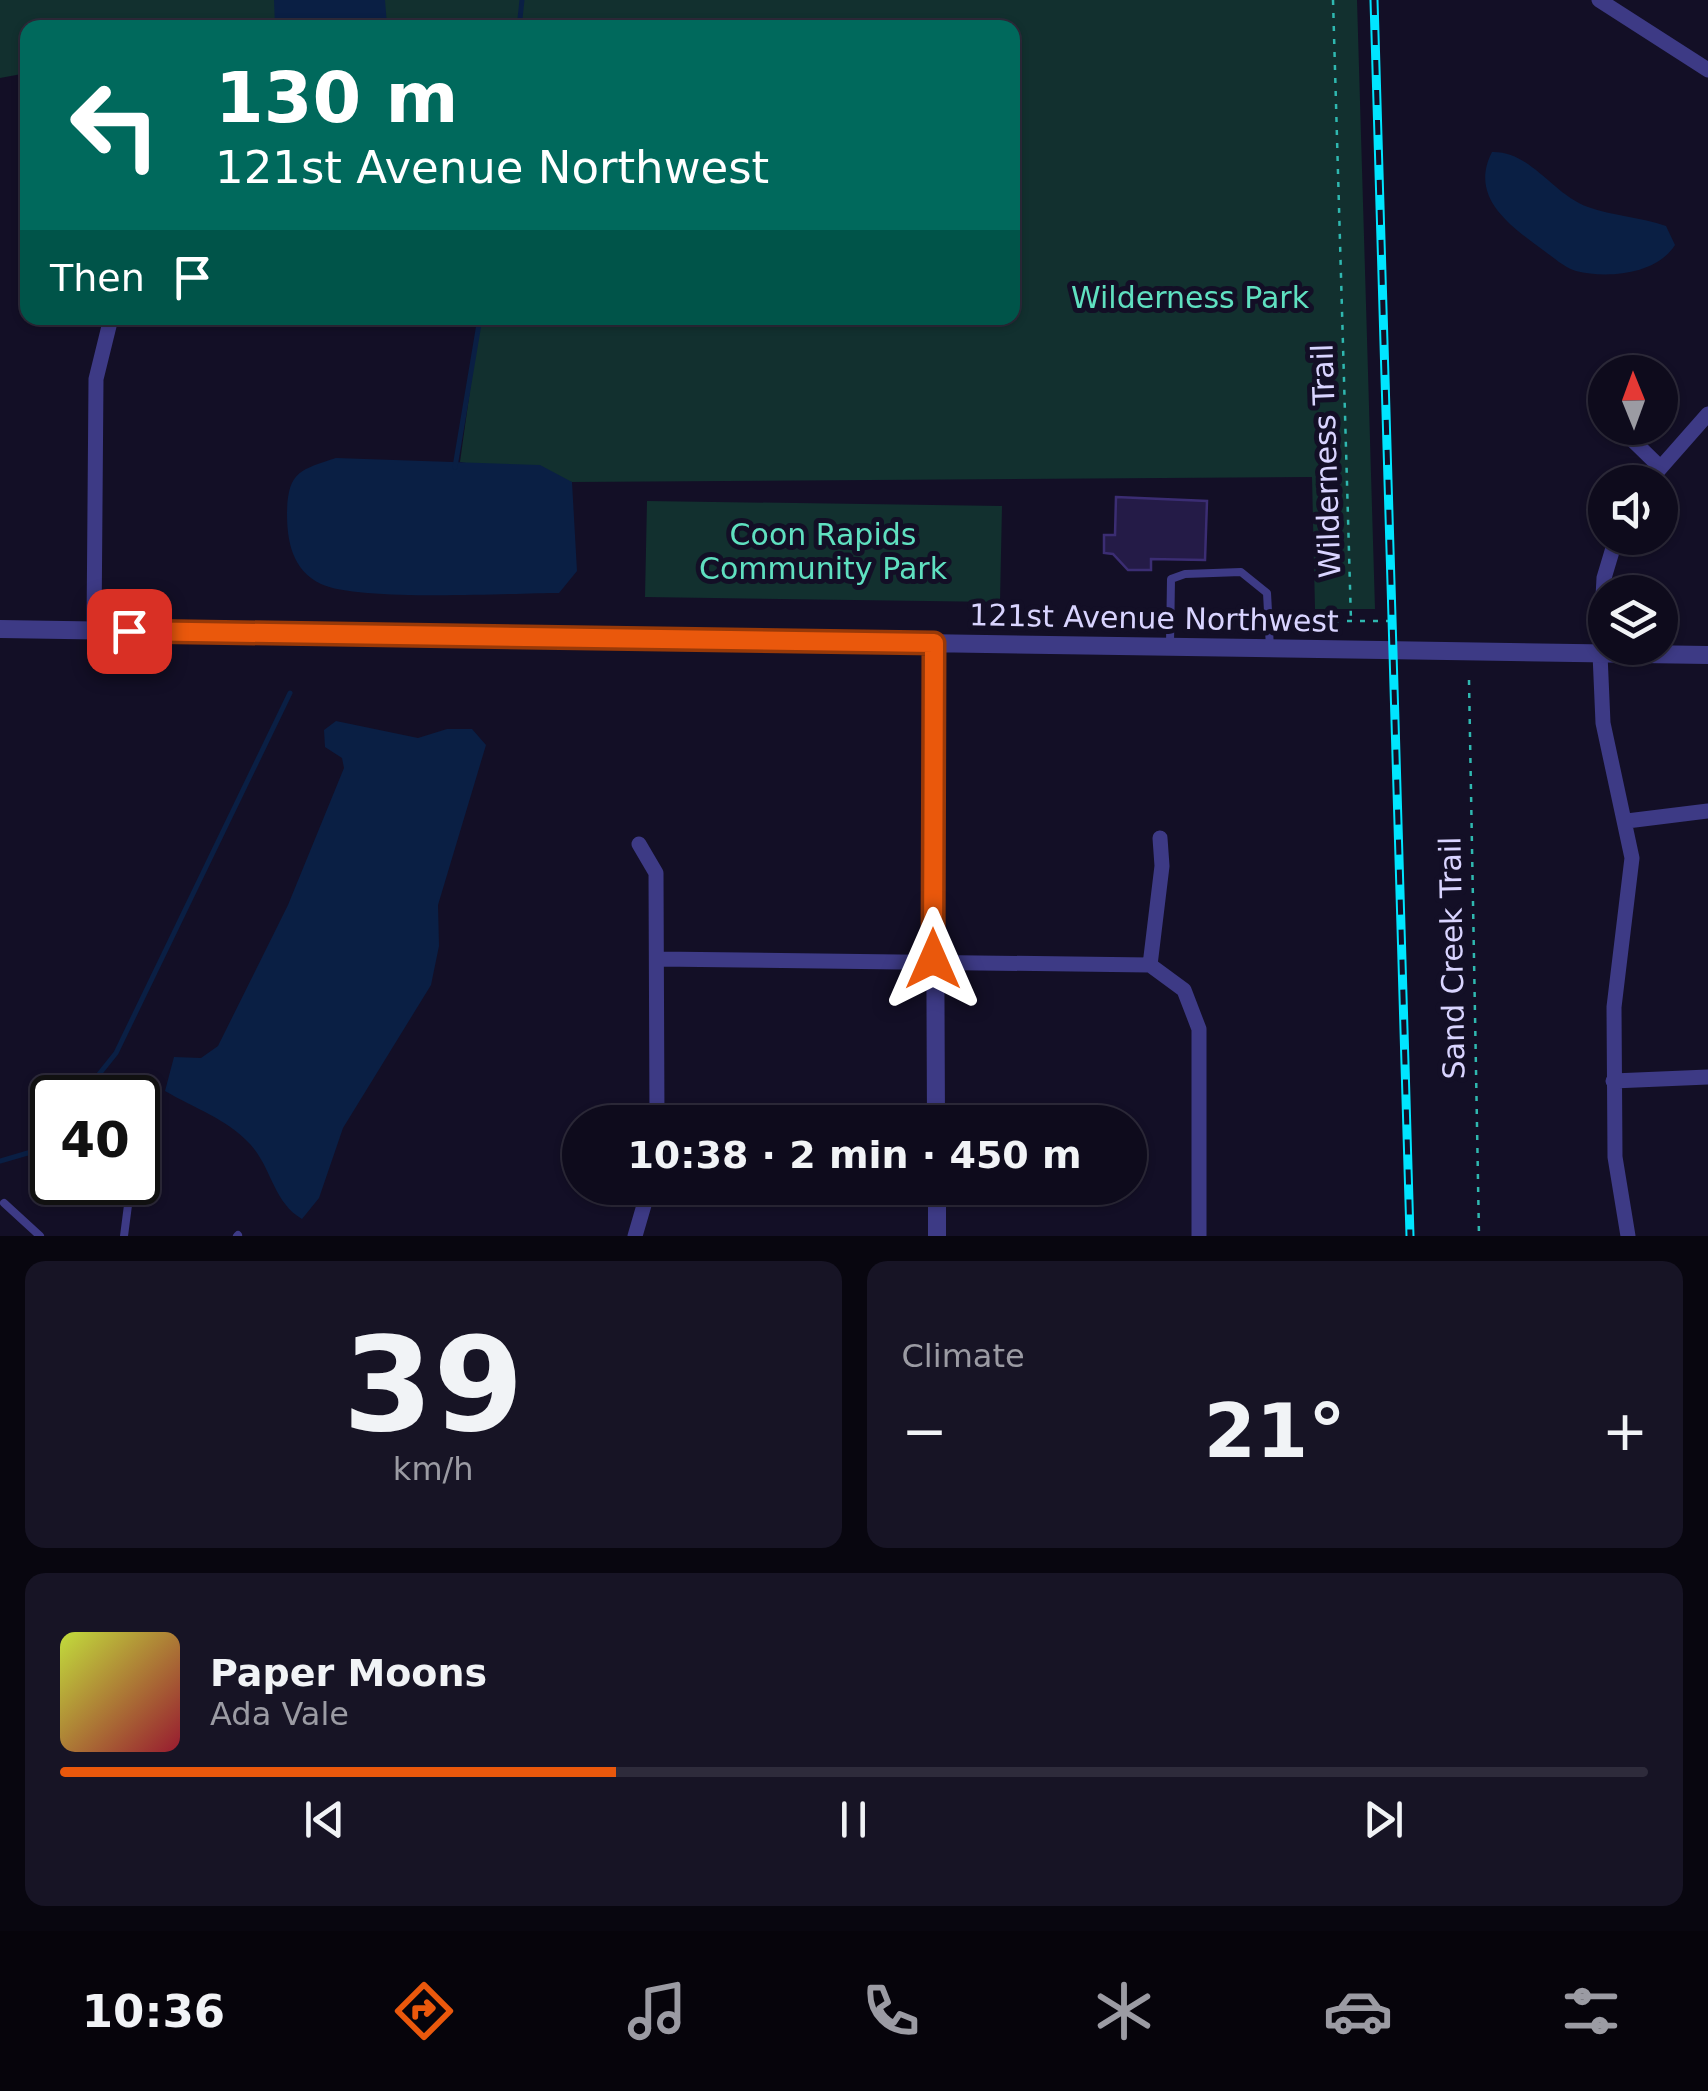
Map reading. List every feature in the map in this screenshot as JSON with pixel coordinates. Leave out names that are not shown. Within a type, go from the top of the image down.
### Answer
[{"type":"street","points":[[1598,0],[1708,70]]},
{"type":"street","points":[[94,631],[96,379],[109,325]]},
{"type":"street","points":[[1660,465],[1708,414]]},
{"type":"street","points":[[1637,445],[1658,465]]},
{"type":"street","name":"121st Avenue Northwest","points":[[0,629],[1588,654]]},
{"type":"street","points":[[934,643],[936,1105]]},
{"type":"street","name":"121st Avenue Northwest","points":[[1678,655],[1708,655]]},
{"type":"street","points":[[1601,665],[1606,737],[1628,821],[1631,877],[1614,1006],[1613,1081],[1614,1156],[1628,1236]]},
{"type":"street","points":[[1628,821],[1708,810]]},
{"type":"street","points":[[1150,965],[1162,866],[1160,838]]},
{"type":"street","points":[[639,844],[656,873],[657,1105]]},
{"type":"street","points":[[658,959],[933,959],[1150,965],[1184,990],[1199,1030],[1200,1236]]},
{"type":"street","points":[[1613,1081],[1708,1077]]},
{"type":"street","points":[[635,1236],[645,1205]]},
{"type":"street","points":[[937,1205],[937,1236]]},
{"type":"lane","points":[[1170,647],[1171,579],[1185,574],[1241,572],[1267,593],[1270,648]]},
{"type":"lane","points":[[4,1202],[40,1236]]},
{"type":"lane","points":[[124,1236],[128,1205]]},
{"type":"path","name":"Wilderness Trail","points":[[1333,0],[1350,621]]},
{"type":"path","points":[[1281,621],[1399,621]]},
{"type":"path","name":"Sand Creek Trail","points":[[1469,680],[1479,1236]]},
{"type":"green space","name":"Wilderness Park","points":[[0,0],[1357,0],[1375,609],[1315,609],[1312,477],[572,482],[460,462],[479,325],[1020,325],[1020,20],[20,20],[20,74],[0,78]]},
{"type":"green space","name":"Coon Rapids Community Park","points":[[647,501],[1002,506],[1000,602],[645,597]]},
{"type":"water","points":[[274,0],[385,0],[387,20],[275,20]]},
{"type":"water","points":[[1492,152],[1518,158],[1588,207],[1666,226],[1675,245],[1656,262],[1631,272],[1602,274],[1568,267],[1517,230],[1496,208],[1485,183]]},
{"type":"water","points":[[336,458],[540,465],[572,482],[577,571],[559,593],[400,595],[340,590],[321,584],[303,571],[293,554],[288,534],[288,499],[298,474]]},
{"type":"water","points":[[336,721],[418,738],[447,729],[472,729],[486,745],[438,905],[439,946],[431,985],[343,1128],[319,1198],[302,1219],[285,1203],[257,1153],[241,1135],[165,1091],[174,1057],[201,1058],[218,1046],[288,905],[344,768],[342,758],[325,747],[324,730]]},
{"type":"building","points":[[1116,497],[1207,501],[1205,560],[1151,559],[1151,570],[1128,570],[1113,554],[1104,553],[1104,535],[1115,535]]},
{"type":"waterway","points":[[520,20],[522,0]]},
{"type":"waterway","points":[[455,467],[479,325]]},
{"type":"waterway","points":[[98,1075],[116,1053],[290,693]]},
{"type":"waterway","points":[[0,1161],[30,1152]]},
{"type":"railway","points":[[1374,0],[1410,1236]]},
{"type":"route","points":[[129,631],[934,643],[933,959]]}]
